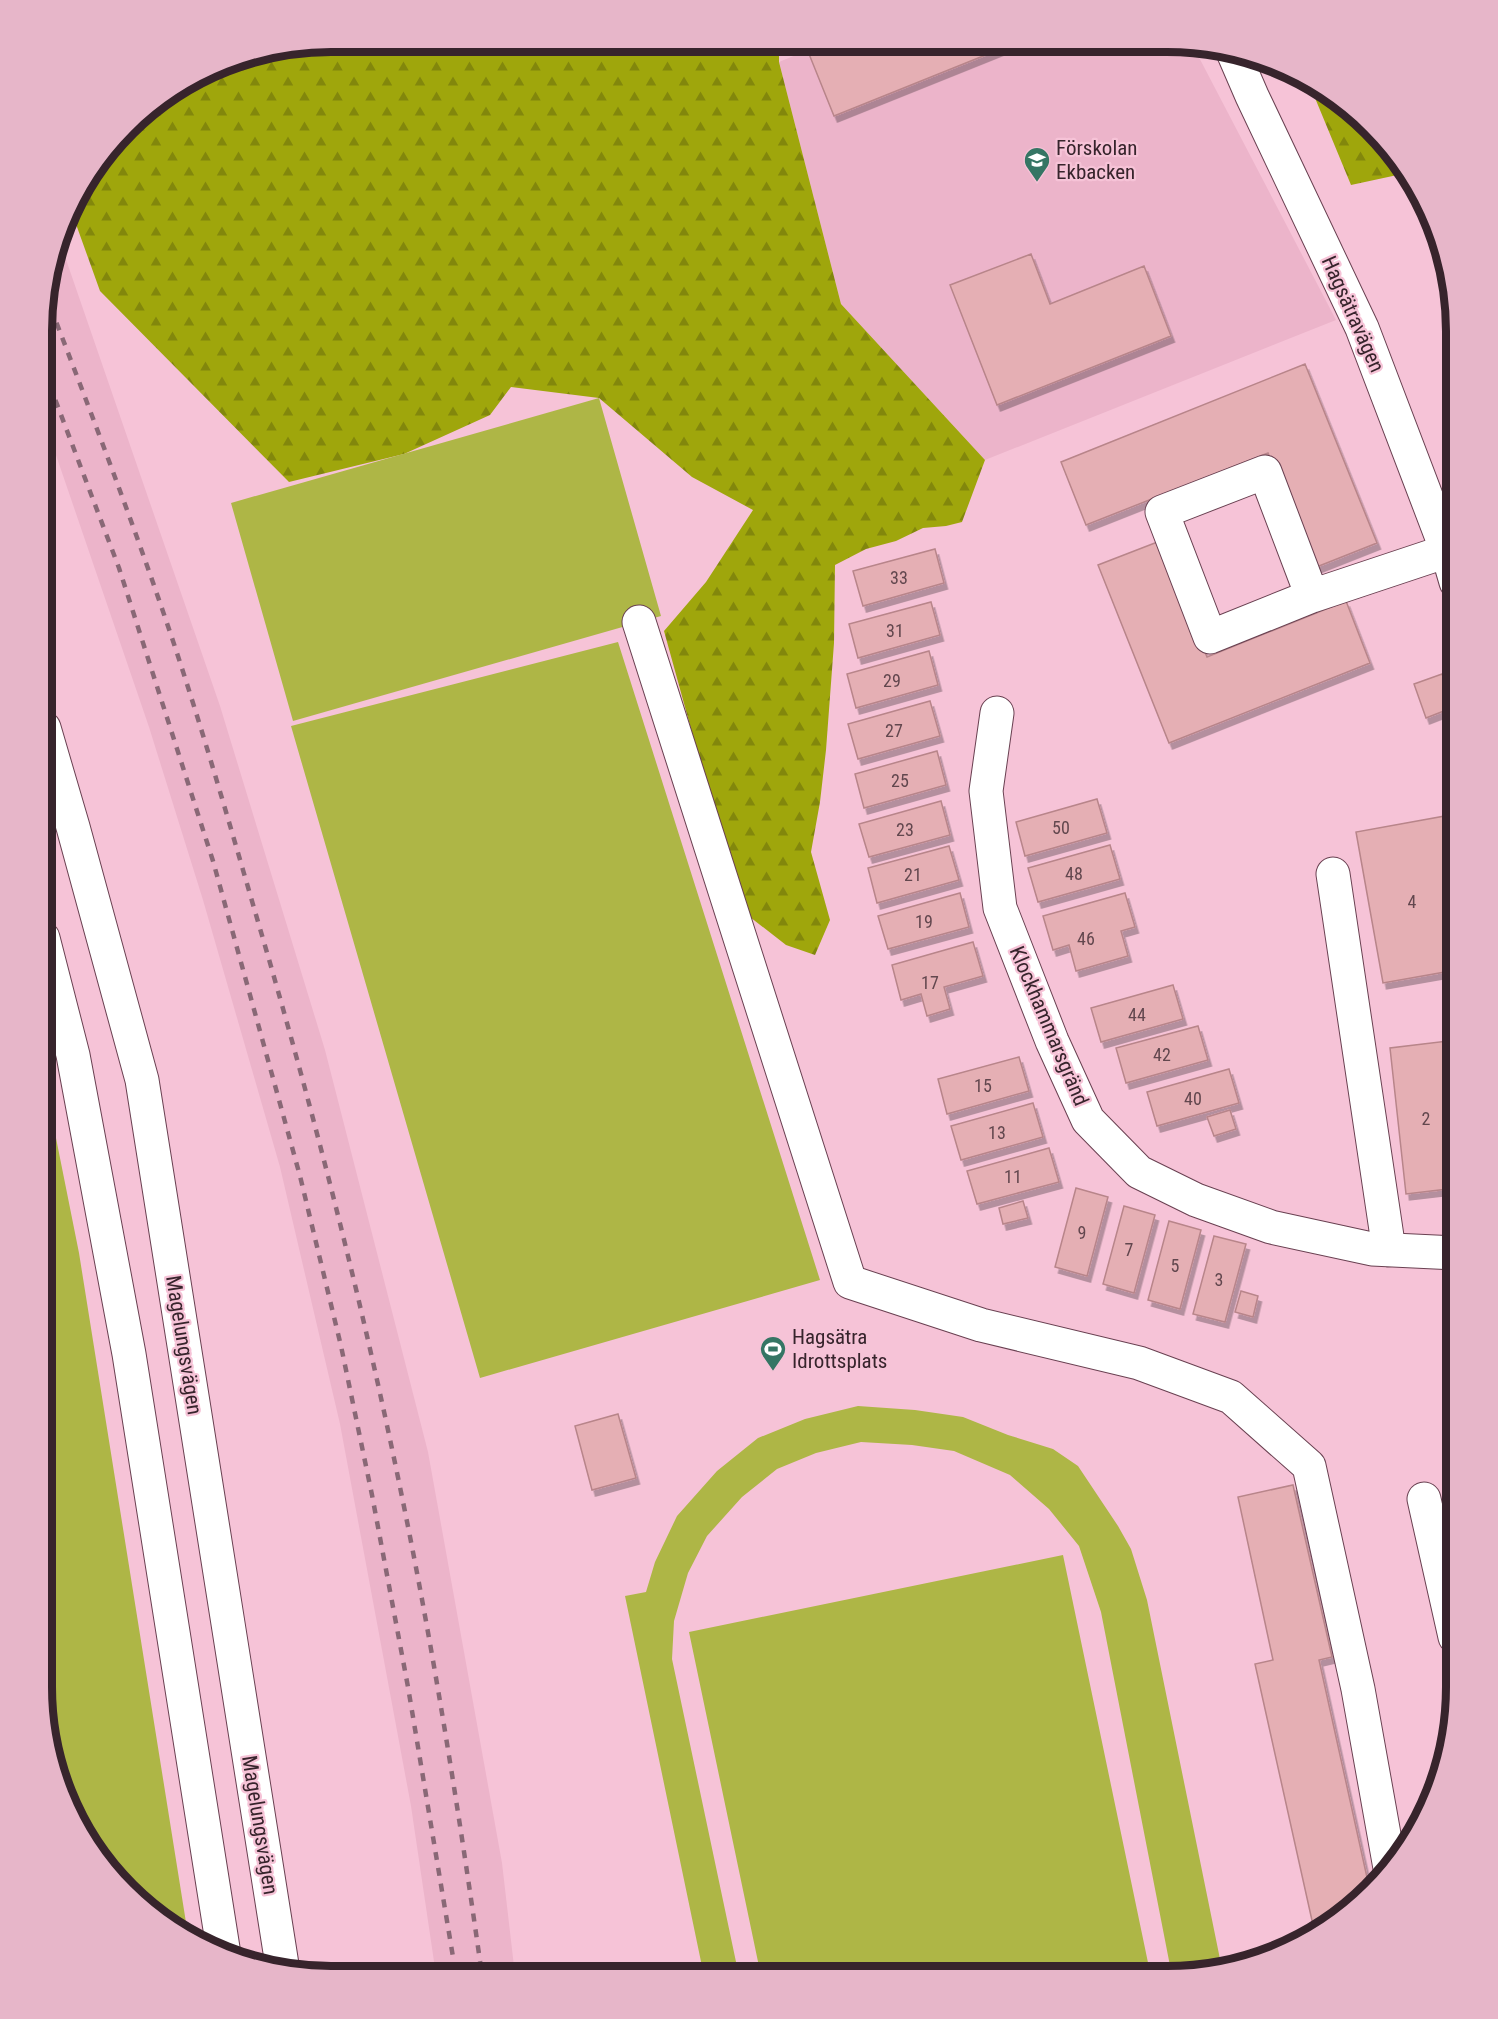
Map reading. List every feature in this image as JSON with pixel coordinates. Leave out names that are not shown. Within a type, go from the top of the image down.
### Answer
[{"type":"main road","name":"Hagsätravägen","points":[[1237,62],[1362,328],[1446,548]]},
{"type":"main road","points":[[1312,596],[1265,472],[1162,512],[1210,637],[1312,596],[1446,551]]},
{"type":"main road","points":[[639,622],[850,1282],[981,1325],[1140,1363],[1231,1397],[1309,1466],[1358,1689],[1388,1858]]},
{"type":"main road","name":"Klockhammarsgränd","points":[[997,713],[986,791],[1000,908],[1052,1041],[1088,1120],[1139,1172],[1196,1200],[1271,1227],[1372,1249],[1446,1253]]},
{"type":"main road","name":"Magelungsvägen","points":[[52,755],[142,1080],[282,1962]]},
{"type":"main road","points":[[1333,873],[1389,1250]]},
{"type":"main road","points":[[52,973],[73,1055],[129,1354],[223,1945]]},
{"type":"main road","points":[[1424,1499],[1446,1597]]},
{"type":"shaded area","name":"Förskolan Ekbacken","points":[[803,52],[1167,52],[1197,54],[1336,320],[985,460],[841,304],[779,62]]},
{"type":"shaded area","points":[[64,253],[220,706],[325,1050],[428,1452],[502,1863],[514,1966],[435,1966],[411,1806],[340,1424],[280,1167],[203,900],[149,727],[52,443],[53,313]]},
{"type":"green space","points":[[331,52],[779,52],[779,62],[841,304],[985,460],[962,522],[923,528],[896,541],[866,549],[835,565],[834,643],[826,750],[811,852],[830,920],[815,955],[786,945],[741,910],[664,631],[706,582],[753,510],[692,477],[599,398],[511,387],[490,415],[404,454],[289,482],[100,291],[75,222],[99,176],[134,134],[161,110],[208,81],[242,67],[277,58]]},
{"type":"green space","points":[[1313,94],[1337,110],[1364,134],[1398,175],[1351,185]]},
{"type":"green space","points":[[599,398],[661,616],[293,721],[231,503]]},
{"type":"green space","points":[[618,642],[820,1280],[480,1378],[291,726]]},
{"type":"green space","points":[[52,1118],[79,1253],[187,1926],[161,1909],[134,1885],[99,1843],[81,1811],[67,1777],[55,1724],[52,1688]]},
{"type":"green space","points":[[858,1406],[915,1410],[963,1417],[1008,1435],[1053,1449],[1078,1466],[1131,1549],[1147,1600],[1220,1961],[1170,1966],[1101,1612],[1079,1546],[1049,1509],[1010,1475],[954,1451],[912,1445],[861,1442],[816,1453],[777,1469],[742,1497],[707,1536],[688,1573],[674,1621],[672,1659],[737,1966],[702,1966],[625,1596],[646,1592],[655,1562],[677,1516],[717,1471],[758,1438],[805,1419]]},
{"type":"green space","points":[[1063,1555],[1149,1966],[759,1966],[689,1632]]},
{"type":"building","points":[[814,52],[993,52],[834,116],[809,54]]},
{"type":"building","points":[[1031,254],[1050,304],[1144,266],[1171,336],[997,405],[950,285]]},
{"type":"building","points":[[1305,364],[1377,543],[1314,568],[1268,453],[1086,525],[1061,462]]},
{"type":"building","points":[[1160,541],[1207,657],[1346,601],[1370,663],[1169,743],[1098,565]]},
{"type":"building","points":[[935,549],[944,583],[863,606],[853,571]]},
{"type":"building","points":[[931,602],[940,635],[858,658],[849,624]]},
{"type":"building","points":[[929,651],[938,685],[856,708],[847,674]]},
{"type":"building","points":[[1442,674],[1446,685],[1446,710],[1426,718],[1414,684]]},
{"type":"building","points":[[930,701],[940,736],[858,759],[848,724]]},
{"type":"building","points":[[937,751],[946,785],[864,808],[855,774]]},
{"type":"building","points":[[1097,799],[1107,833],[1025,856],[1016,822]]},
{"type":"building","points":[[941,801],[950,835],[869,857],[859,824]]},
{"type":"building","points":[[1446,816],[1446,972],[1383,983],[1356,832]]},
{"type":"building","points":[[1110,845],[1120,879],[1038,902],[1028,868]]},
{"type":"building","points":[[949,846],[959,880],[877,903],[868,868]]},
{"type":"building","points":[[960,893],[969,927],[888,949],[878,916]]},
{"type":"building","points":[[1125,893],[1135,927],[1121,931],[1128,956],[1076,971],[1069,945],[1053,950],[1043,916]]},
{"type":"building","points":[[973,942],[983,976],[944,987],[950,1009],[927,1016],[921,994],[901,1000],[892,965]]},
{"type":"building","points":[[1173,985],[1183,1019],[1101,1042],[1091,1008]]},
{"type":"building","points":[[1198,1026],[1208,1060],[1126,1083],[1116,1048]]},
{"type":"building","points":[[1446,1041],[1446,1189],[1406,1194],[1390,1048]]},
{"type":"building","points":[[1019,1057],[1029,1091],[947,1114],[938,1079]]},
{"type":"building","points":[[1229,1069],[1239,1103],[1157,1126],[1147,1092]]},
{"type":"building","points":[[1033,1103],[1043,1137],[961,1160],[951,1126]]},
{"type":"building","points":[[1230,1110],[1236,1129],[1214,1136],[1207,1117]]},
{"type":"building","points":[[1049,1148],[1059,1182],[977,1204],[967,1171]]},
{"type":"building","points":[[1076,1188],[1108,1197],[1087,1276],[1055,1267]]},
{"type":"building","points":[[1023,1201],[1028,1218],[1003,1224],[999,1208]]},
{"type":"building","points":[[1124,1206],[1155,1215],[1134,1293],[1103,1284]]},
{"type":"building","points":[[1169,1221],[1201,1230],[1180,1309],[1148,1300]]},
{"type":"building","points":[[1214,1236],[1246,1244],[1225,1322],[1193,1314]]},
{"type":"building","points":[[1241,1291],[1258,1296],[1253,1317],[1235,1312]]},
{"type":"building","points":[[618,1414],[636,1478],[592,1490],[575,1426]]},
{"type":"building","points":[[1293,1485],[1332,1657],[1319,1660],[1368,1881],[1337,1909],[1313,1925],[1255,1664],[1273,1660],[1238,1497]]},
{"type":"railway","points":[[53,314],[126,508],[185,677],[268,956],[323,1156],[372,1357],[413,1552],[445,1733],[481,1966]]},
{"type":"railway","points":[[52,391],[119,568],[213,861],[300,1176],[341,1346],[372,1495],[408,1687],[454,1966]]},
{"type":"place","name":"Förskolan Ekbacken","points":[[1037,183]]},
{"type":"place","name":"Hagsätra Idrottsplats","points":[[773,1372]]}]
